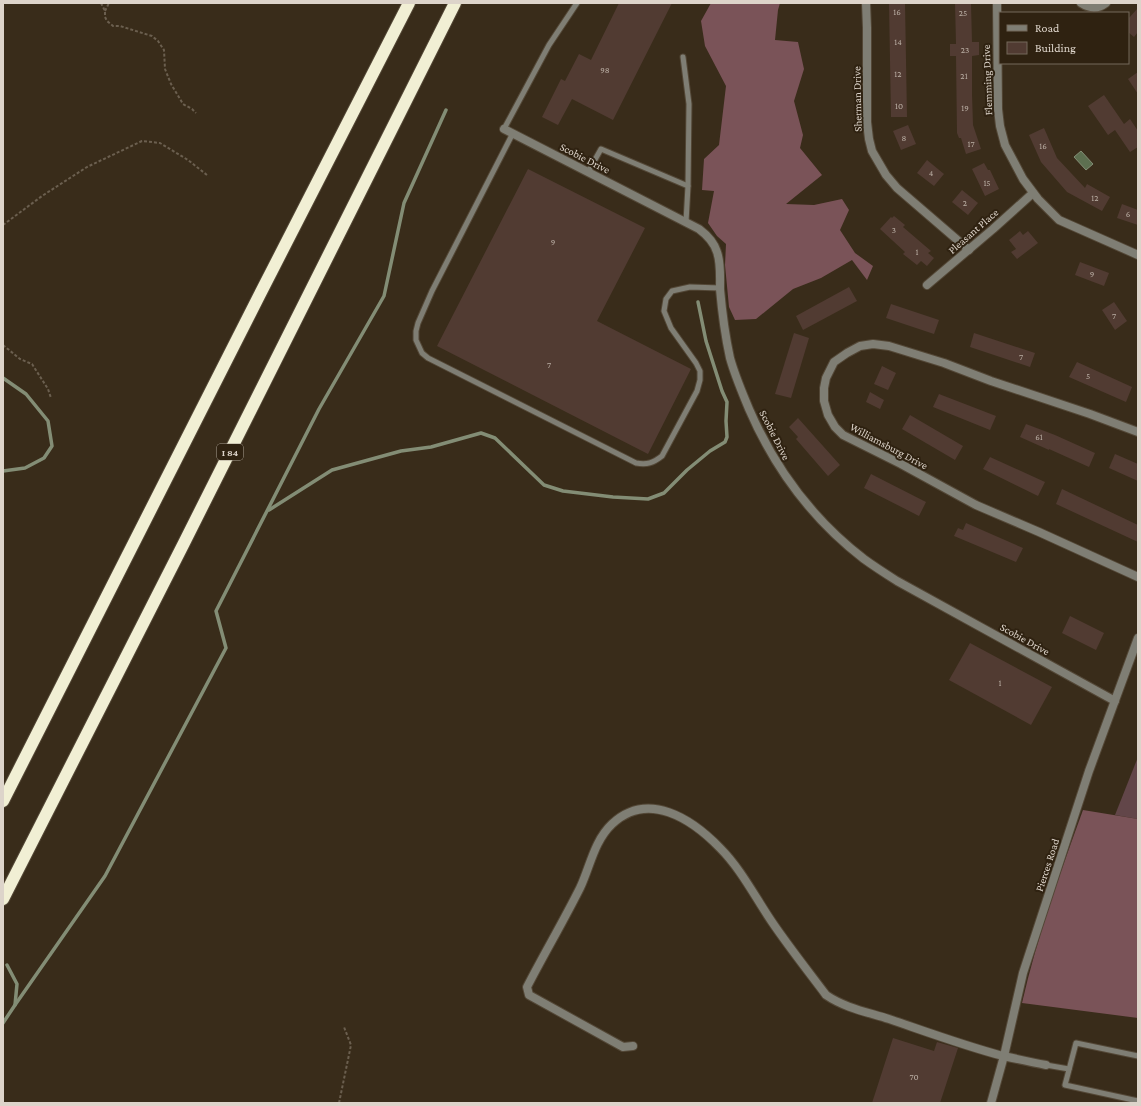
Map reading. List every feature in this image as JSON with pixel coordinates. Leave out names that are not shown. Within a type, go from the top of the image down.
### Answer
[{"type":"highway","points":[[3,801],[262,288],[409,3]]},
{"type":"highway","name":"I 84","points":[[3,899],[184,543],[455,3]]},
{"type":"street","name":"Sherman Drive","points":[[866,3],[867,122],[872,151],[886,175],[897,188],[968,250]]},
{"type":"street","name":"Flemming Drive","points":[[997,3],[998,109],[1000,126],[1005,144],[1024,179],[1033,193],[1060,220],[1138,255]]},
{"type":"street","points":[[1082,3],[1089,7],[1095,8],[1106,3]]},
{"type":"street","name":"Scobie Drive","points":[[504,129],[699,229],[713,243],[718,253],[723,315],[730,358],[737,380],[758,430],[780,469],[815,514],[830,529],[864,560],[897,581],[1115,701]]},
{"type":"street","name":"Pleasant Place","points":[[927,285],[1033,193]]},
{"type":"street","name":"Williamsburg Drive","points":[[1138,432],[1090,414],[991,381],[944,363],[889,346],[873,344],[860,346],[847,353],[834,362],[826,378],[824,388],[824,401],[828,415],[835,427],[843,435],[902,464],[976,505],[1138,577]]},
{"type":"street","name":"Pierces Road","points":[[990,1103],[1004,1056],[1023,973],[1089,772],[1138,638]]},
{"type":"street","points":[[633,1046],[623,1047],[529,995],[527,987],[580,887],[605,832],[621,817],[634,810],[648,808],[673,813],[693,825],[720,848],[737,869],[773,923],[826,995],[847,1007],[1004,1056],[1046,1065]]},
{"type":"lane","points":[[504,129],[549,45],[577,3]]},
{"type":"lane","points":[[683,57],[689,104],[686,222]]},
{"type":"lane","points":[[513,133],[432,291],[418,323],[416,340],[422,353],[428,358],[636,463],[644,464],[653,462],[662,456],[697,391],[700,380],[700,371],[696,363],[672,328],[664,311],[666,299],[672,291],[690,288],[720,288]]},
{"type":"lane","points":[[588,172],[601,149],[688,186]]},
{"type":"lane","points":[[1138,1056],[1076,1043],[1065,1085],[1138,1102]]},
{"type":"lane","points":[[1046,1065],[1069,1069]]},
{"type":"path","points":[[101,3],[105,11],[107,22],[113,26],[120,26],[152,36],[158,41],[164,50],[165,69],[172,84],[183,104],[196,113]]},
{"type":"path","points":[[105,11],[109,3]]},
{"type":"path","points":[[3,225],[42,196],[87,167],[142,141],[160,143],[188,160],[207,175]]},
{"type":"path","points":[[3,344],[20,359],[32,364],[48,389],[51,398]]},
{"type":"path","points":[[339,1103],[351,1045],[344,1027]]},
{"type":"shaded area","points":[[711,3],[780,3],[775,40],[798,42],[804,69],[794,101],[803,135],[800,148],[822,175],[786,204],[814,205],[842,199],[849,210],[840,230],[855,253],[873,266],[867,280],[852,260],[821,278],[793,289],[756,319],[735,320],[729,307],[725,265],[726,244],[717,236],[708,223],[714,191],[702,190],[704,159],[719,145],[726,86],[705,46],[701,21]]},
{"type":"shaded area","points":[[1081,151],[1093,164],[1086,170],[1074,157]]},
{"type":"shaded area","points":[[1138,757],[1138,819],[1115,815]]},
{"type":"shaded area","points":[[1083,810],[1138,819],[1138,1018],[1022,1003],[1042,930]]},
{"type":"building","points":[[619,3],[672,3],[613,120],[572,99],[558,125],[542,117],[561,79],[565,81],[579,54],[591,60]]},
{"type":"building","points":[[889,3],[905,3],[907,117],[891,117]]},
{"type":"building","points":[[955,3],[971,3],[972,42],[979,42],[979,55],[972,56],[972,94],[973,125],[981,149],[966,154],[961,138],[959,138],[957,133],[956,56],[950,56],[950,44],[956,44]]},
{"type":"building","points":[[1138,8],[1138,32],[1134,37],[1129,33],[1129,18]]},
{"type":"building","points":[[1138,72],[1138,94],[1128,79]]},
{"type":"building","points":[[1104,95],[1124,124],[1130,119],[1138,131],[1138,147],[1130,152],[1115,130],[1108,135],[1088,106]]},
{"type":"building","points":[[908,125],[916,144],[901,150],[893,131]]},
{"type":"building","points":[[1044,128],[1057,158],[1085,188],[1087,184],[1110,197],[1102,211],[1067,192],[1041,162],[1029,135]]},
{"type":"building","points":[[927,160],[944,174],[934,186],[917,173]]},
{"type":"building","points":[[984,163],[988,170],[990,170],[999,189],[985,196],[972,169]]},
{"type":"building","points":[[528,169],[645,228],[597,321],[691,369],[648,454],[437,346]]},
{"type":"building","points":[[962,190],[978,203],[968,215],[952,202]]},
{"type":"building","points":[[1122,204],[1138,210],[1138,225],[1117,218]]},
{"type":"building","points":[[894,216],[905,225],[903,227],[931,251],[928,253],[934,258],[927,266],[921,261],[917,265],[903,254],[905,252],[880,229],[891,217],[892,218]]},
{"type":"building","points":[[1020,231],[1023,235],[1028,231],[1038,243],[1017,259],[1011,252],[1016,249],[1009,240]]},
{"type":"building","points":[[1080,262],[1109,273],[1104,286],[1075,275]]},
{"type":"building","points":[[849,287],[857,301],[803,330],[796,316]]},
{"type":"building","points":[[1114,302],[1127,321],[1115,330],[1102,310]]},
{"type":"building","points":[[891,304],[939,320],[934,334],[886,318]]},
{"type":"building","points":[[794,333],[809,338],[791,398],[775,394]]},
{"type":"building","points":[[974,333],[1035,353],[1030,367],[970,347]]},
{"type":"building","points":[[1077,362],[1132,387],[1126,402],[1069,377]]},
{"type":"building","points":[[882,366],[896,373],[888,390],[874,384]]},
{"type":"building","points":[[870,392],[884,400],[880,409],[866,402]]},
{"type":"building","points":[[939,394],[996,416],[990,430],[933,407]]},
{"type":"building","points":[[910,415],[963,446],[955,460],[902,429]]},
{"type":"building","points":[[798,418],[840,465],[828,476],[796,439],[798,437],[789,427]]},
{"type":"building","points":[[1026,424],[1095,453],[1089,467],[1020,437]]},
{"type":"building","points":[[1115,454],[1138,464],[1138,481],[1109,468]]},
{"type":"building","points":[[990,457],[1045,482],[1038,496],[983,469]]},
{"type":"building","points":[[871,474],[926,502],[919,516],[864,488]]},
{"type":"building","points":[[1062,489],[1138,525],[1138,542],[1056,504]]},
{"type":"building","points":[[966,523],[1023,548],[1016,562],[954,536],[958,528],[963,530]]},
{"type":"building","points":[[1070,616],[1104,633],[1096,650],[1062,633]]},
{"type":"building","points":[[970,643],[1052,687],[1031,725],[949,680]]},
{"type":"building","points":[[893,1038],[934,1051],[937,1042],[958,1048],[940,1103],[872,1103]]},
{"type":"waterway","points":[[15,1005],[105,876],[226,648],[216,611],[319,409],[384,296],[404,203],[446,110]]},
{"type":"waterway","points":[[269,510],[332,470],[401,451],[431,447],[481,433],[495,438],[544,485],[563,491],[613,497],[648,499],[664,493],[687,470],[710,451],[725,442],[727,437],[727,402],[706,341],[698,302]]},
{"type":"waterway","points":[[3,378],[26,394],[48,421],[52,446],[44,458],[25,468],[3,471]]},
{"type":"waterway","points":[[3,1023],[15,1005],[17,984],[7,965]]}]
